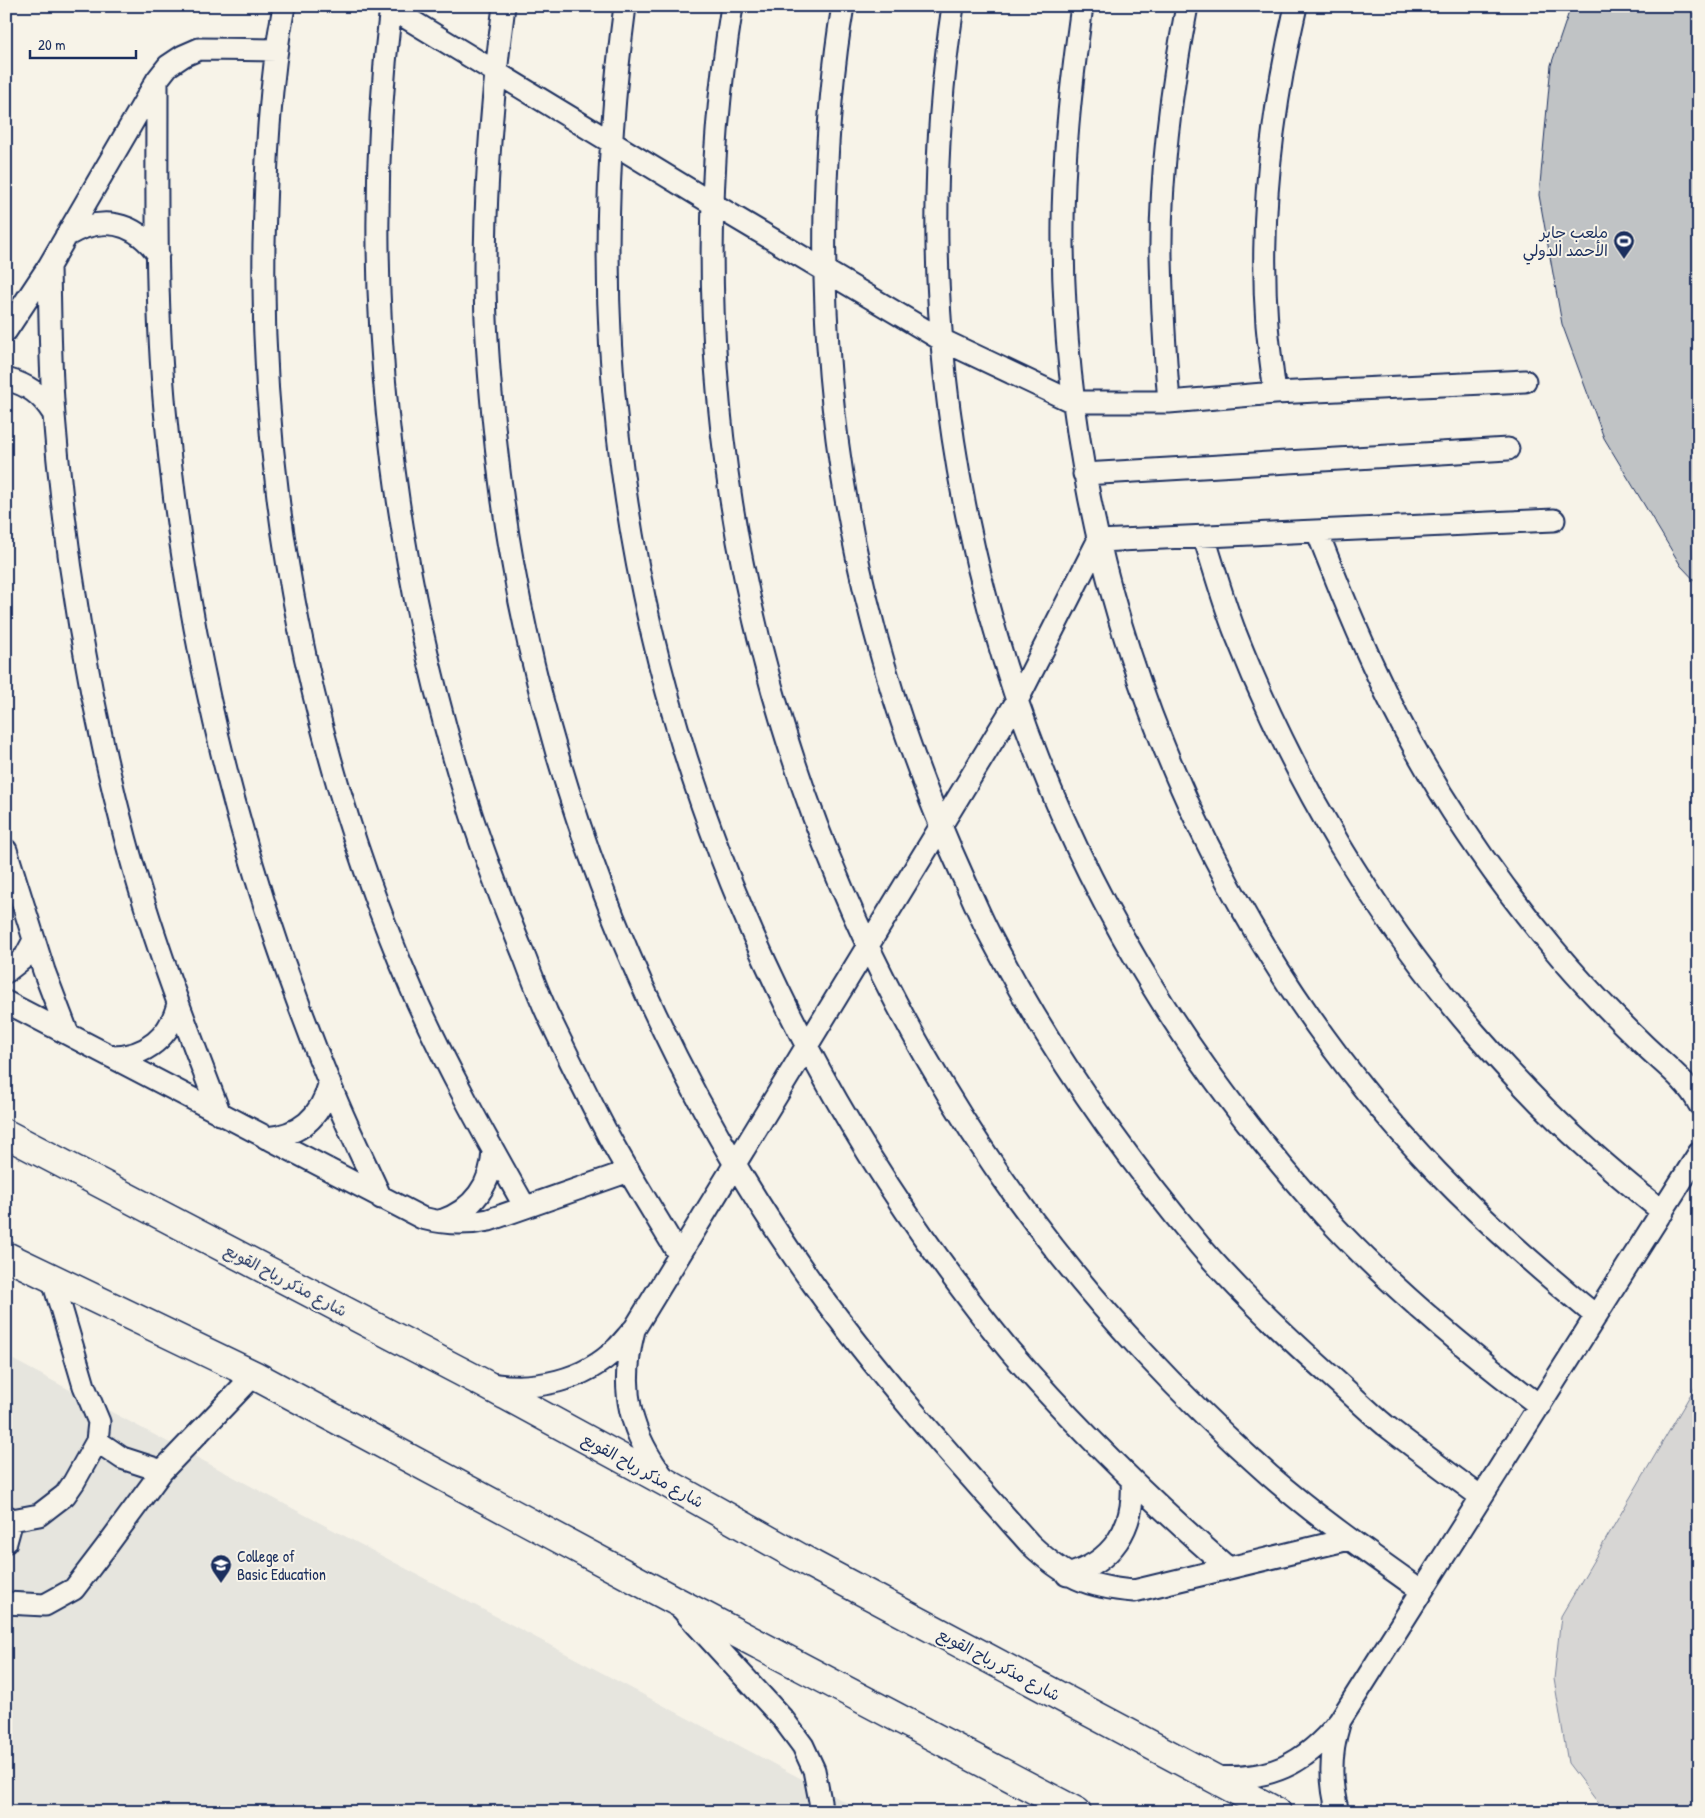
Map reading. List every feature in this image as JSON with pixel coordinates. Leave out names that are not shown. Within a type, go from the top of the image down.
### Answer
[{"type":"street","name":"شارع مذكر رباح القوبع","points":[[6,1134],[483,1383],[813,1565],[1277,1812]]},
{"type":"street","points":[[6,1256],[254,1375],[1077,1812]]},
{"type":"lane","points":[[284,6],[276,50],[265,183],[263,301],[269,419],[283,536],[304,652],[333,767],[369,880],[412,990],[463,1097],[525,1207]]},
{"type":"lane","points":[[504,6],[495,72],[487,174],[485,280],[490,387],[501,494],[519,599],[548,722],[573,806],[609,907],[652,1006],[700,1101],[754,1194],[813,1284],[878,1369],[1030,1544],[1067,1575],[1111,1590],[1134,1591],[1349,1539]]},
{"type":"lane","points":[[624,6],[616,71],[611,142],[608,253],[610,345],[618,435],[628,508],[648,616],[670,704],[697,792],[728,878],[764,962],[806,1047],[849,1124],[898,1201],[951,1276],[1014,1355],[1068,1416],[1132,1482],[1228,1568]]},
{"type":"lane","points":[[732,6],[725,49],[716,137],[713,204],[713,314],[718,402],[729,489],[744,576],[764,662],[789,747],[818,830],[852,912],[933,1070],[980,1144],[1030,1217],[1085,1286],[1143,1352],[1205,1416],[1270,1476],[1349,1539],[1422,1592]]},
{"type":"lane","points":[[844,6],[839,31],[827,151],[824,270],[830,384],[849,516],[869,609],[900,719],[940,826],[992,940],[1054,1048],[1124,1151],[1142,1174],[1203,1248],[1289,1339],[1382,1422],[1481,1497]]},
{"type":"lane","points":[[954,6],[942,106],[938,177],[937,248],[946,390],[956,460],[986,599],[1018,701],[1056,801],[1118,929],[1154,990],[1193,1050],[1235,1108],[1326,1217],[1376,1268],[1428,1317],[1483,1363],[1540,1406]]},
{"type":"lane","points":[[1082,6],[1072,81],[1065,161],[1063,233],[1066,322],[1073,402],[1084,474],[1098,541],[1116,611],[1138,679],[1164,747],[1185,797],[1225,878],[1261,940],[1300,1002],[1354,1074],[1388,1117],[1487,1222],[1540,1271],[1596,1316]]},
{"type":"lane","points":[[1169,402],[1162,301],[1163,190],[1168,125],[1176,61],[1186,6]]},
{"type":"lane","points":[[1275,393],[1267,324],[1268,180],[1280,85],[1296,6]]},
{"type":"lane","points":[[679,1256],[608,1135],[546,1011],[494,882],[451,750],[418,616],[394,479],[380,340],[377,202],[384,63],[390,7],[713,204],[942,340],[1073,402],[1169,402],[1275,393],[1525,382]]},
{"type":"lane","points":[[6,332],[49,266],[157,80],[168,66],[199,48],[276,50]]},
{"type":"lane","points":[[157,80],[158,254],[165,407],[175,507],[190,605],[209,703],[233,801],[261,897],[293,992],[329,1084],[382,1198]]},
{"type":"lane","points":[[66,236],[85,226],[106,223],[116,224],[136,232],[152,245],[158,254]]},
{"type":"lane","points":[[49,266],[53,413],[69,556],[93,698],[126,838],[146,907],[178,1003],[220,1114]]},
{"type":"lane","points":[[6,379],[24,384],[39,394],[53,413]]},
{"type":"lane","points":[[1084,474],[1508,449]]},
{"type":"lane","points":[[1098,541],[1554,520]]},
{"type":"lane","points":[[1317,531],[1340,592],[1377,676],[1420,758],[1469,837],[1501,882],[1552,947],[1614,1016],[1689,1088],[1699,1104]]},
{"type":"lane","points":[[1204,537],[1235,631],[1266,703],[1300,774],[1338,842],[1381,908],[1427,972],[1476,1034],[1522,1084],[1586,1147],[1663,1212]]},
{"type":"lane","points":[[483,1383],[511,1387],[540,1385],[567,1378],[593,1366],[616,1349],[634,1328],[1018,701],[1098,541]]},
{"type":"lane","points":[[6,850],[34,940],[68,1034]]},
{"type":"lane","points":[[6,972],[24,957],[34,940]]},
{"type":"lane","points":[[6,1002],[422,1218],[438,1222],[472,1223],[489,1220],[629,1171]]},
{"type":"lane","points":[[112,1057],[132,1055],[151,1046],[169,1028],[176,1014],[178,1003]]},
{"type":"lane","points":[[266,1138],[288,1134],[308,1122],[322,1106],[329,1084]]},
{"type":"lane","points":[[438,1222],[460,1212],[478,1196],[489,1174],[493,1150]]},
{"type":"lane","points":[[1210,1777],[1235,1779],[1259,1776],[1283,1768],[1305,1757],[1324,1741],[1339,1722],[1699,1154]]},
{"type":"lane","points":[[6,1542],[9,1518],[39,1515],[65,1495],[97,1441],[99,1422],[84,1386],[52,1277]]},
{"type":"lane","points":[[634,1328],[629,1350],[628,1398],[633,1421],[641,1443],[667,1483]]},
{"type":"lane","points":[[6,1603],[45,1605],[74,1589],[162,1471],[254,1375]]},
{"type":"lane","points":[[97,1441],[122,1458],[162,1471]]},
{"type":"lane","points":[[1067,1575],[1078,1572],[1098,1561],[1114,1546],[1130,1516],[1132,1482]]},
{"type":"lane","points":[[672,1598],[783,1719],[803,1746],[814,1770],[820,1801],[820,1812]]},
{"type":"lane","points":[[1338,1812],[1331,1781],[1331,1761],[1339,1722]]},
{"type":"shaded area","name":"College of Basic Education","points":[[6,1356],[864,1812],[6,1812]]},
{"type":"shaded area","points":[[1699,1380],[1699,1812],[1605,1812],[1568,1763],[1554,1679],[1561,1616]]},
{"type":"building","name":"ملعب جابر الأحمد الدولي","points":[[1571,6],[1699,6],[1699,585],[1681,566],[1604,438],[1562,324],[1539,195],[1551,65]]},
{"type":"place","name":"ملعب جابر الأحمد الدولي","points":[[1624,260]]},
{"type":"place","name":"College of Basic Education","points":[[221,1584]]}]
